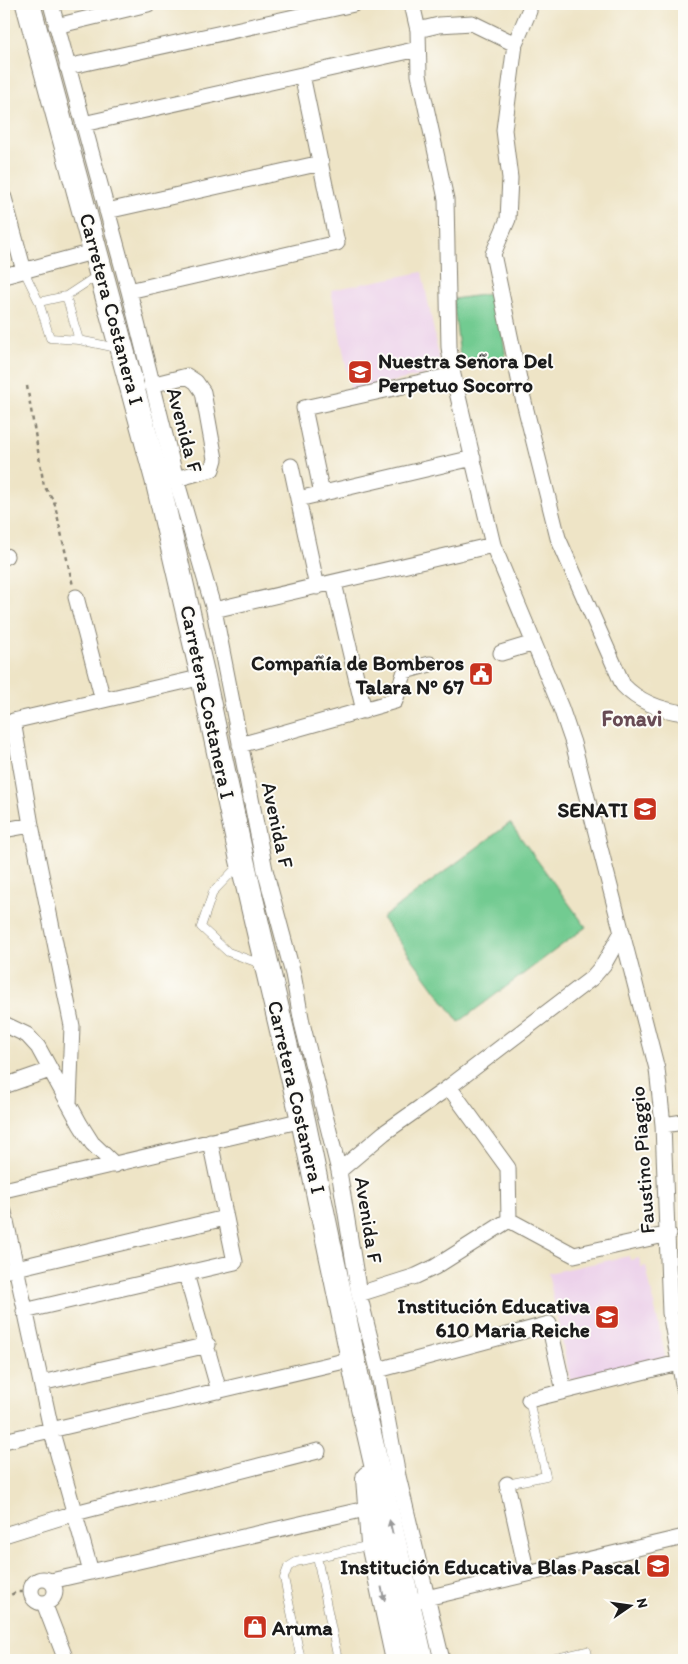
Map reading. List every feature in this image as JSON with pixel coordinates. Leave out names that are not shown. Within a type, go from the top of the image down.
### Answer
[{"type":"main road","name":"Carretera Costanera I","points":[[28,4],[157,479],[203,676],[242,860],[303,1120],[363,1407],[418,1601],[421,1660]]},
{"type":"main road","name":"Carretera Costanera I","points":[[363,1407],[373,1544],[398,1660]]},
{"type":"street","name":"Avenida F","points":[[51,4],[129,291],[176,479],[214,610],[265,870],[293,974],[302,1023],[339,1171],[359,1294],[378,1370],[398,1476],[418,1601],[442,1660]]},
{"type":"street","points":[[56,26],[148,4]]},
{"type":"street","points":[[67,67],[354,4]]},
{"type":"street","name":"Faustino Piaggio","points":[[412,4],[418,30],[419,75],[446,199],[448,328],[453,375],[493,545],[561,708],[573,743],[657,1069],[663,1125],[669,1234],[670,1313],[684,1389]]},
{"type":"street","points":[[529,11],[515,44],[504,130],[510,178],[508,219],[492,254],[522,398],[558,538],[623,685],[636,698],[657,707],[684,713]]},
{"type":"street","points":[[418,30],[438,25],[472,24],[515,44]]},
{"type":"street","points":[[83,124],[418,49]]},
{"type":"street","points":[[129,291],[337,243],[302,75]]},
{"type":"street","points":[[107,211],[320,163]]},
{"type":"street","points":[[4,198],[24,271]]},
{"type":"street","points":[[4,276],[24,271],[99,262]]},
{"type":"street","points":[[322,494],[304,408],[453,375]]},
{"type":"street","points":[[151,384],[187,376],[196,382],[203,392],[215,459],[212,469],[176,479]]},
{"type":"street","points":[[298,499],[473,458]]},
{"type":"street","points":[[291,466],[317,587]]},
{"type":"street","points":[[214,610],[493,545]]},
{"type":"street","points":[[334,583],[364,711]]},
{"type":"street","points":[[76,597],[103,700]]},
{"type":"street","points":[[502,653],[534,643]]},
{"type":"street","points":[[240,745],[395,701],[404,671],[430,664]]},
{"type":"street","points":[[69,1104],[72,1026],[31,825],[13,721],[203,676]]},
{"type":"street","points":[[4,830],[31,825]]},
{"type":"street","points":[[339,1171],[384,1133],[449,1087],[592,978],[604,964],[622,932]]},
{"type":"street","points":[[4,1024],[27,1035],[38,1047],[92,1143],[115,1165]]},
{"type":"street","points":[[4,1086],[50,1070]]},
{"type":"street","points":[[449,1087],[508,1168],[509,1220]]},
{"type":"street","points":[[4,1190],[303,1120]]},
{"type":"street","points":[[663,1125],[684,1122]]},
{"type":"street","points":[[24,1311],[236,1262],[225,1218],[210,1141]]},
{"type":"street","points":[[4,1212],[9,1269],[24,1311],[51,1429],[91,1572]]},
{"type":"street","points":[[9,1269],[225,1218]]},
{"type":"street","points":[[509,1220],[574,1255],[669,1234]]},
{"type":"street","points":[[359,1294],[416,1276],[435,1267],[509,1220]]},
{"type":"street","points":[[186,1274],[208,1345],[219,1391]]},
{"type":"street","points":[[378,1370],[549,1324],[564,1392]]},
{"type":"street","points":[[41,1383],[208,1345]]},
{"type":"street","points":[[4,1441],[353,1359]]},
{"type":"street","points":[[529,1400],[678,1363]]},
{"type":"street","points":[[4,1535],[75,1513],[318,1450]]},
{"type":"street","points":[[507,1484],[527,1574]]},
{"type":"street","points":[[51,1581],[55,1595],[49,1602],[44,1603],[35,1600],[31,1592],[34,1583],[38,1580],[51,1581],[370,1508]]},
{"type":"street","points":[[418,1601],[684,1537]]},
{"type":"street","points":[[44,1603],[66,1660]]},
{"type":"lane","points":[[39,302],[66,296],[99,262]]},
{"type":"lane","points":[[24,271],[39,302],[50,338],[79,340],[123,349]]},
{"type":"lane","points":[[66,296],[79,340]]},
{"type":"lane","points":[[242,860],[231,875],[213,892],[201,927],[228,952],[267,967]]},
{"type":"lane","points":[[507,1484],[546,1476],[529,1400]]},
{"type":"lane","points":[[301,1660],[284,1578],[288,1567],[296,1562],[373,1544]]},
{"type":"lane","points":[[317,1557],[338,1660]]},
{"type":"lane","points":[[548,1660],[587,1651],[589,1660]]},
{"type":"path","points":[[27,386],[44,486],[54,502],[76,597]]},
{"type":"path","points":[[4,1598],[17,1592],[31,1592]]},
{"type":"shaded area","points":[[422,272],[442,371],[351,391],[331,290]]},
{"type":"shaded area","name":"Institución Educativa 610 Maria Reiche","points":[[629,1256],[630,1260],[639,1258],[641,1267],[646,1266],[666,1360],[570,1380],[548,1273]]},
{"type":"shaded area","name":"Institución Educativa Blas Pascal","points":[[664,1556],[668,1573],[653,1576],[649,1559]]},
{"type":"green space","points":[[497,293],[506,359],[461,365],[453,299]]},
{"type":"green space","points":[[510,823],[586,927],[459,1022],[382,918]]},
{"type":"place","name":"Nuestra Señora Del Perpetuo Socorro","points":[[360,372]]},
{"type":"place","name":"Compañía de Bomberos Talara Nº 67","points":[[481,674]]},
{"type":"place","name":"SENATI","points":[[645,809]]},
{"type":"place","name":"Institución Educativa 610 Maria Reiche","points":[[607,1317]]},
{"type":"place","name":"Institución Educativa Blas Pascal","points":[[658,1566]]},
{"type":"place","name":"Aruma","points":[[255,1627]]},
{"type":"district","name":"Fonavi","points":[[632,718]]}]
